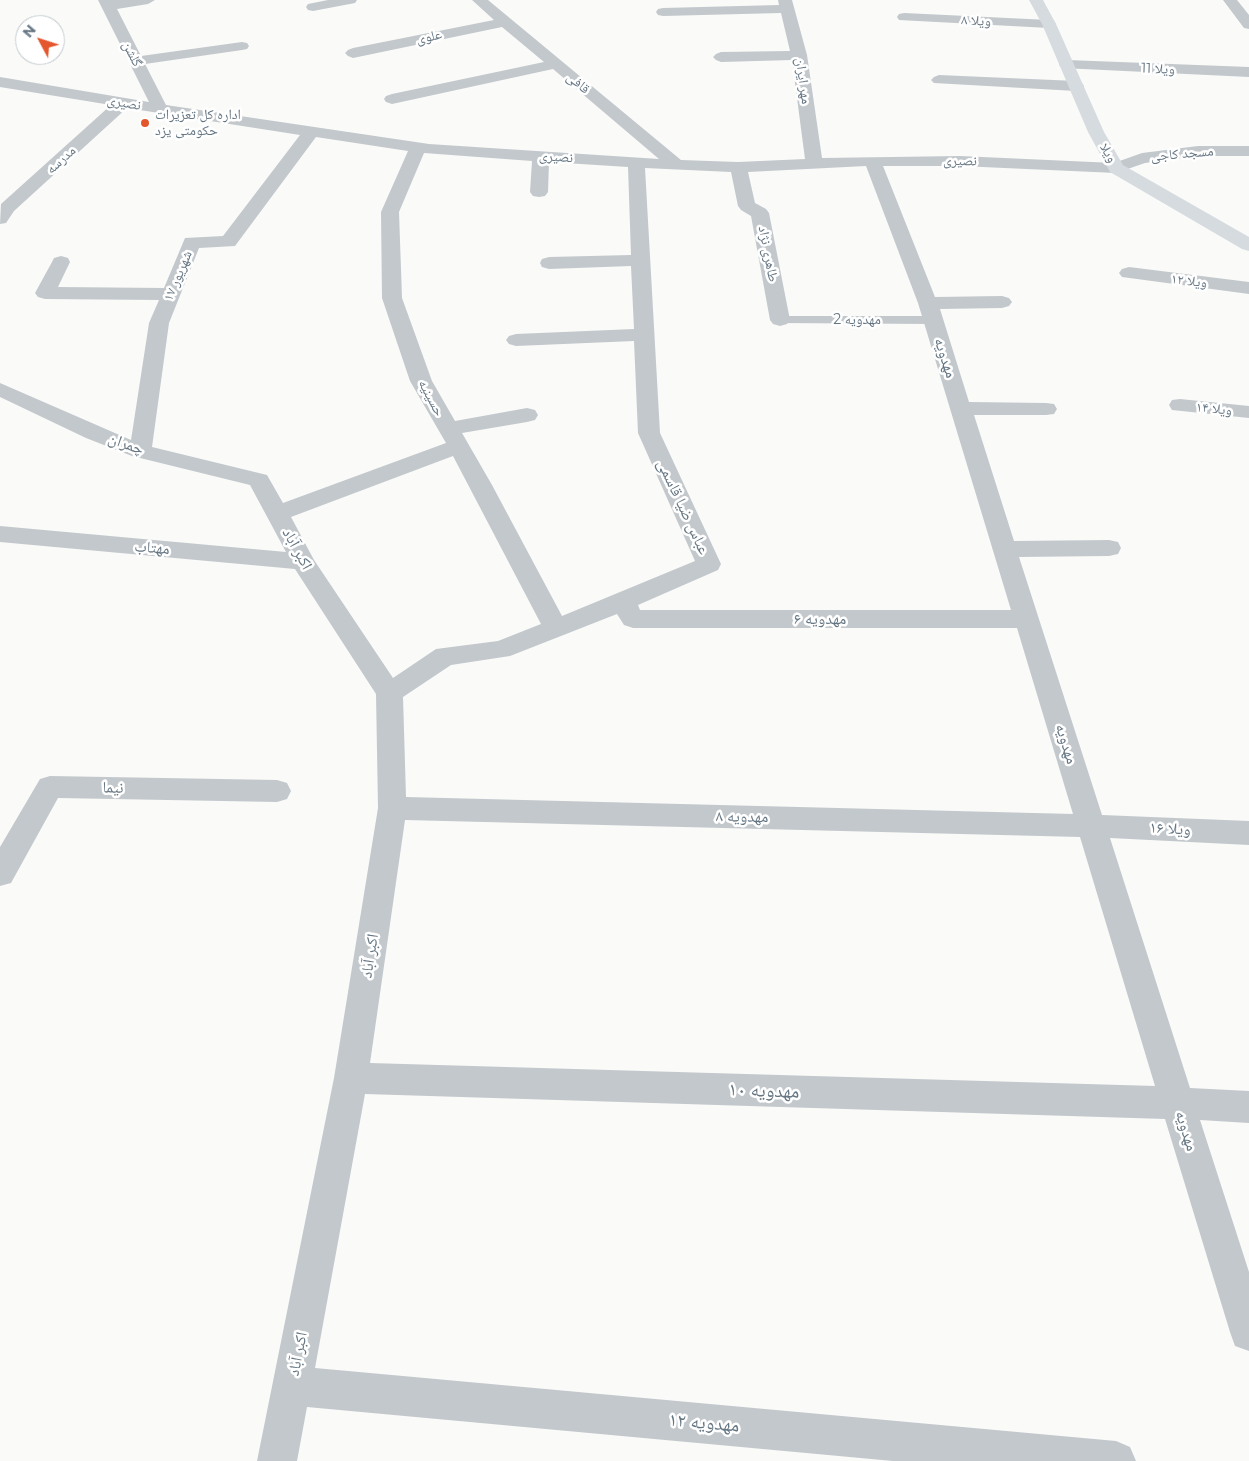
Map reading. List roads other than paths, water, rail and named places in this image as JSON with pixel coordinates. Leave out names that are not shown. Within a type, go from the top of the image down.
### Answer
[{"type":"street","points":[[106,3],[148,0]]},
{"type":"street","points":[[313,7],[350,0]]},
{"type":"street","name":"قافی","points":[[479,0],[677,165]]},
{"type":"street","name":"ویلا","points":[[1036,0],[1049,24],[1096,132],[1116,168],[1249,245]]},
{"type":"street","points":[[1230,0],[1249,25]]},
{"type":"street","name":"گلشن","points":[[106,3],[160,109]]},
{"type":"street","points":[[663,12],[786,5]]},
{"type":"street","name":"مهر ایران","points":[[786,5],[799,55],[814,163]]},
{"type":"street","name":"ویلا ۸","points":[[904,17],[1049,24]]},
{"type":"street","name":"علوی","points":[[353,53],[505,22]]},
{"type":"street","points":[[136,61],[242,46]]},
{"type":"street","points":[[721,57],[799,55]]},
{"type":"street","points":[[392,99],[556,64]]},
{"type":"street","name":"ویلا 11","points":[[1066,65],[1249,72]]},
{"type":"street","points":[[939,80],[1076,86]]},
{"type":"street","name":"نصیری","points":[[0,82],[160,109],[418,147],[677,165],[738,167],[872,160],[960,161],[1116,168]]},
{"type":"street","name":"مدرسه","points":[[2,212],[124,102]]},
{"type":"street","name":"۱۷ شهریور","points":[[140,451],[159,323],[192,242],[228,242],[311,132]]},
{"type":"street","name":"حسینیه","points":[[418,147],[390,212],[392,298],[420,381],[481,485],[556,629]]},
{"type":"street","name":"مسجد کاجی","points":[[1116,168],[1142,158],[1198,151],[1249,151]]},
{"type":"street","points":[[539,192],[541,156]]},
{"type":"street","name":"مهدویه","points":[[872,160],[931,311],[1249,1332]]},
{"type":"street","name":"عباس ضیا قاسمی","points":[[389,693],[446,656],[501,650],[623,602],[709,564],[649,434],[636,162]]},
{"type":"street","name":"طاهری نژاد","points":[[738,167],[747,206],[760,213],[780,320]]},
{"type":"street","points":[[549,263],[641,260]]},
{"type":"street","points":[[61,262],[45,293],[171,294]]},
{"type":"street","name":"ویلا ۱۲","points":[[1129,274],[1249,288]]},
{"type":"street","points":[[931,311],[1002,302]]},
{"type":"street","points":[[516,340],[644,335]]},
{"type":"street","name":"چمران","points":[[0,389],[94,433],[140,451],[259,480]]},
{"type":"street","name":"ویلا ۱۴","points":[[1180,405],[1249,412]]},
{"type":"street","points":[[961,408],[1046,409]]},
{"type":"street","points":[[277,514],[453,438],[527,415]]},
{"type":"street","name":"اکبر آباد","points":[[259,480],[303,562],[389,693],[392,808],[351,1078],[276,1461]]},
{"type":"street","name":"مهتاب","points":[[0,534],[303,562]]},
{"type":"street","points":[[1005,549],[1110,548]]},
{"type":"street","name":"مهدویه ۶","points":[[623,602],[633,619],[1027,619]]},
{"type":"street","name":"نیما","points":[[0,874],[50,787],[277,791]]},
{"type":"street","name":"مهدویه ۸","points":[[392,808],[1091,826]]},
{"type":"street","name":"ویلا ۱۶","points":[[1091,826],[1249,833]]},
{"type":"street","name":"مهدویه ۱۰","points":[[351,1078],[1178,1103],[1249,1107]]},
{"type":"street","name":"مهدویه ۱۲","points":[[291,1386],[1116,1461]]},
{"type":"lane","name":"مهدویه 2","points":[[780,320],[931,311]]},
{"type":"place","name":"اداره کل تعزیرات حکومتی یزد","points":[[145,123]]}]
